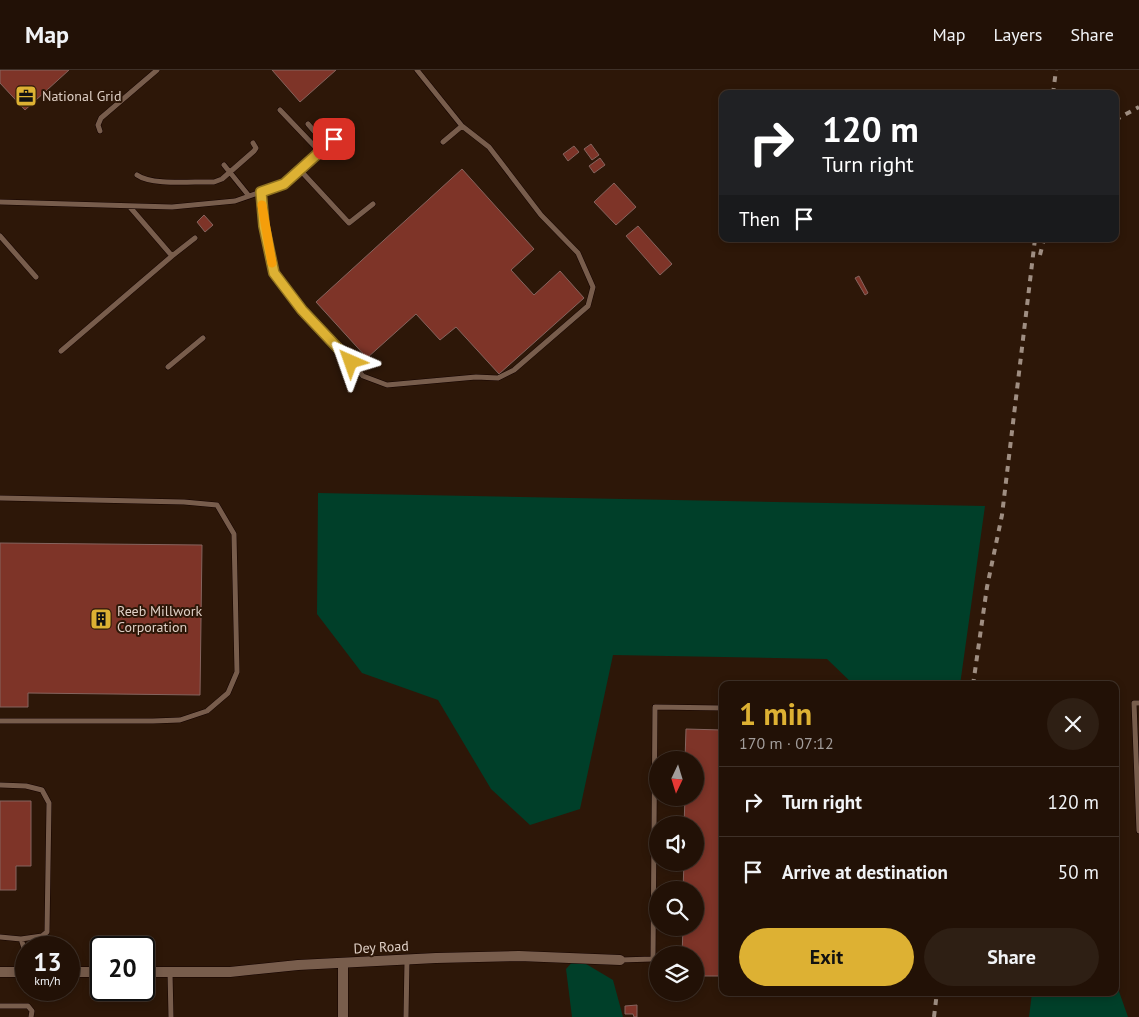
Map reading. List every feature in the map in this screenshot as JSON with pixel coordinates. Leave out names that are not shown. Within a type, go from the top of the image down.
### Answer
[{"type":"street","name":"Dey Road","points":[[155,972],[230,972],[407,959],[519,956],[620,960]]},
{"type":"street","points":[[343,963],[343,1017]]},
{"type":"street","points":[[0,972],[15,972]]},
{"type":"lane","points":[[100,132],[98,125],[101,118],[156,70]]},
{"type":"lane","points":[[261,192],[264,226],[274,273],[302,310],[363,376],[387,385],[476,377],[498,378],[514,370],[588,306],[593,288],[578,253],[541,215],[489,147],[462,126],[418,70]]},
{"type":"lane","points":[[280,110],[320,152]]},
{"type":"lane","points":[[308,124],[328,146]]},
{"type":"lane","points":[[443,142],[462,126]]},
{"type":"lane","points":[[0,202],[172,208],[235,202],[284,184],[334,139]]},
{"type":"lane","points":[[137,175],[143,180],[214,182],[230,172],[254,151],[256,148],[253,143]]},
{"type":"lane","points":[[224,165],[249,196]]},
{"type":"lane","points":[[300,170],[349,223],[373,204]]},
{"type":"lane","points":[[129,206],[172,256]]},
{"type":"lane","points":[[0,236],[36,277]]},
{"type":"lane","points":[[61,351],[172,256],[196,238]]},
{"type":"lane","points":[[168,367],[204,338]]},
{"type":"lane","points":[[0,498],[184,502],[217,505],[234,534],[237,672],[228,693],[207,711],[180,720],[0,720]]},
{"type":"lane","points":[[1139,703],[1134,703],[1139,831]]},
{"type":"lane","points":[[620,960],[653,959],[655,708],[719,708]]},
{"type":"lane","points":[[0,785],[26,786],[42,790],[49,803],[48,932],[42,936]]},
{"type":"lane","points":[[0,937],[15,938]]},
{"type":"lane","points":[[406,1017],[407,959]]},
{"type":"lane","points":[[170,972],[171,1017]]},
{"type":"lane","points":[[0,1006],[28,1006],[32,1011],[31,1017]]},
{"type":"green space","points":[[318,493],[985,506],[961,681],[850,681],[827,659],[613,655],[580,809],[530,825],[491,789],[438,700],[362,673],[317,614]]},
{"type":"green space","points":[[576,958],[613,980],[623,1017],[572,1017],[566,969]]},
{"type":"green space","points":[[1119,991],[1128,1017],[1029,1017],[1032,996],[1119,996]]},
{"type":"building","name":"National Grid","points":[[0,70],[69,70],[25,110],[0,83]]},
{"type":"building","points":[[272,70],[336,70],[300,102]]},
{"type":"building","points":[[591,144],[599,155],[592,160],[584,149]]},
{"type":"building","points":[[574,146],[579,152],[568,161],[563,154]]},
{"type":"building","points":[[600,158],[605,165],[594,173],[589,166]]},
{"type":"building","points":[[462,169],[534,249],[511,270],[534,295],[560,271],[584,298],[499,374],[456,327],[440,340],[416,314],[367,358],[316,302]]},
{"type":"building","points":[[614,183],[636,207],[616,225],[594,202]]},
{"type":"building","points":[[204,215],[213,225],[205,232],[197,222]]},
{"type":"building","points":[[638,226],[672,264],[660,275],[626,236]]},
{"type":"building","points":[[859,276],[868,293],[865,295],[855,278]]},
{"type":"building","name":"Reeb Millwork Corporation","points":[[0,543],[202,545],[200,695],[28,693],[28,707],[0,707]]},
{"type":"building","points":[[686,729],[719,730],[719,976],[704,976],[704,946],[682,946],[683,936],[704,936],[704,881],[683,881],[684,871],[704,871],[704,816],[684,816],[685,806],[704,806],[704,751],[685,751]]},
{"type":"building","points":[[0,801],[31,801],[31,866],[16,866],[16,890],[0,890]]},
{"type":"building","points":[[637,1005],[637,1017],[634,1017],[633,1014],[625,1014],[625,1006]]},
{"type":"railway","points":[[1054,90],[1056,70]]},
{"type":"railway","points":[[1119,118],[1139,107]]},
{"type":"railway","points":[[974,681],[987,587],[1002,515],[1035,242]]},
{"type":"railway","points":[[1040,255],[1043,242]]},
{"type":"railway","points":[[934,1017],[937,996]]},
{"type":"slow traffic","points":[[262,205],[264,226],[272,263]]},
{"type":"place","name":"National Grid","points":[[26,96]]},
{"type":"place","name":"Reeb Millwork Corporation","points":[[101,619]]},
{"type":"route","points":[[334,139],[284,184],[261,192],[264,226],[274,273],[302,310],[351,362]]}]
